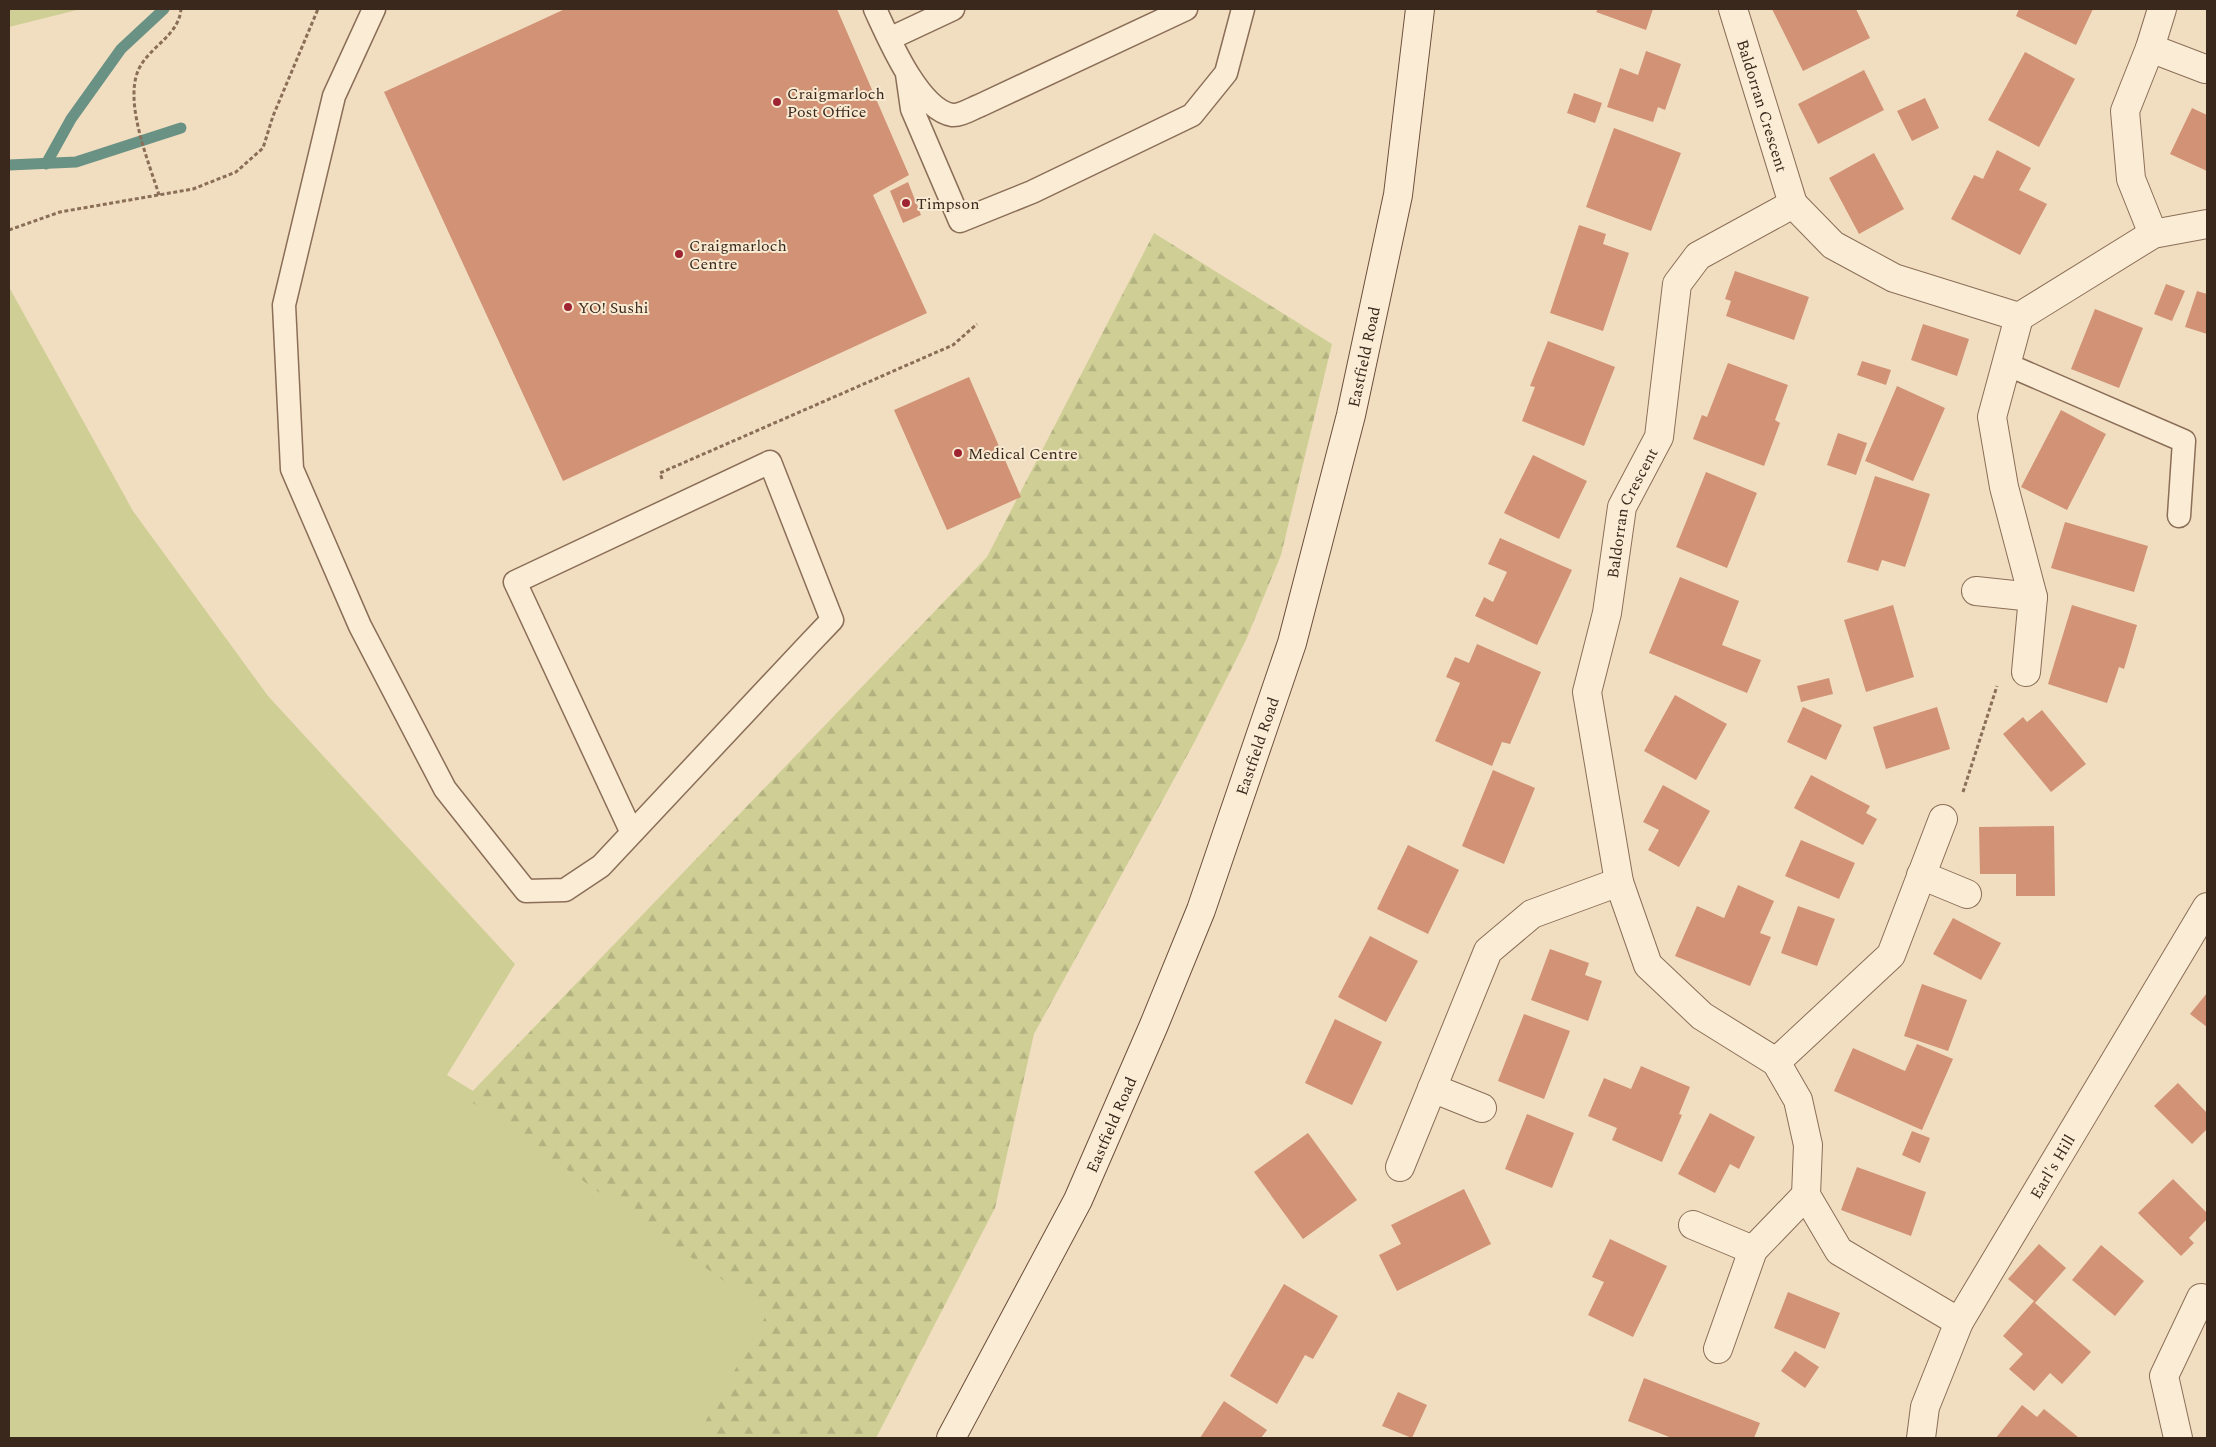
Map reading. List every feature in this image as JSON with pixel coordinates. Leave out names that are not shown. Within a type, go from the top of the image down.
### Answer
[{"type":"street","name":"Eastfield Road","points":[[951,1438],[1078,1200],[1154,1025],[1201,910],[1292,643],[1351,415],[1398,195],[1420,9]]},
{"type":"street","name":"Baldorran Crescent","points":[[1733,9],[1792,204],[1833,245],[1894,278],[2019,317]]},
{"type":"street","points":[[2153,234],[2131,179],[2125,111],[2150,48],[2162,9]]},
{"type":"street","points":[[2150,48],[2206,69]]},
{"type":"street","name":"Baldorran Crescent","points":[[1792,204],[1698,256],[1677,284],[1659,437],[1622,507],[1607,613],[1587,692],[1619,882],[1648,965],[1702,1016],[1776,1062],[1798,1100],[1808,1145],[1806,1195]]},
{"type":"street","points":[[2026,672],[2033,597],[2004,486],[1992,417],[2019,317],[2153,234],[2207,224]]},
{"type":"street","points":[[1976,591],[2033,597]]},
{"type":"street","points":[[1776,1062],[1892,955],[1943,819]]},
{"type":"street","points":[[1921,874],[1967,894]]},
{"type":"street","points":[[1400,1167],[1488,951],[1532,914],[1619,882]]},
{"type":"street","name":"Earl's Hill","points":[[1922,1438],[1925,1407],[1959,1322],[2207,907]]},
{"type":"street","points":[[1432,1088],[1482,1108]]},
{"type":"street","points":[[1718,1349],[1752,1250],[1806,1195],[1839,1251],[1959,1322]]},
{"type":"street","points":[[1693,1225],[1752,1250]]},
{"type":"street","points":[[2178,1438],[2164,1376],[2202,1298]]},
{"type":"lane","points":[[374,9],[334,96],[284,305],[292,469],[360,626],[444,789],[526,891],[565,890],[601,866],[632,833],[832,620],[770,462],[515,582],[632,833]]},
{"type":"lane","points":[[875,9],[907,74],[940,111],[954,115],[981,105],[1186,9]]},
{"type":"lane","points":[[889,39],[952,9]]},
{"type":"lane","points":[[907,74],[912,109],[960,220],[1032,192],[1192,115],[1226,73],[1243,9]]},
{"type":"lane","points":[[2006,364],[2184,441],[2179,516]]},
{"type":"path","points":[[159,195],[137,123],[133,92],[141,65],[171,33],[181,9]]},
{"type":"path","points":[[9,230],[60,212],[193,190],[236,172],[263,148],[273,116],[318,9]]},
{"type":"path","points":[[665,487],[660,473],[953,344],[977,324]]},
{"type":"path","points":[[1943,819],[1956,813],[1999,678],[2026,672]]},
{"type":"green space","points":[[9,9],[81,9],[9,27]]},
{"type":"green space","points":[[1154,233],[1332,344],[1281,555],[1246,640],[1195,741],[1034,1034],[995,1208],[876,1438],[696,1438],[768,1312],[466,1098],[987,557]]},
{"type":"green space","points":[[9,287],[133,511],[268,696],[515,964],[447,1075],[815,1302],[774,1438],[9,1438]]},
{"type":"building","name":"Craigmarloch Centre","points":[[565,9],[837,9],[909,175],[873,195],[927,313],[563,481],[384,92]]},
{"type":"building","points":[[1598,9],[1653,9],[1646,30],[1596,12]]},
{"type":"building","points":[[1772,9],[1856,9],[1870,38],[1803,71]]},
{"type":"building","points":[[2019,9],[2093,9],[2076,45],[2016,16]]},
{"type":"building","points":[[1646,51],[1681,64],[1665,110],[1658,107],[1653,122],[1607,107],[1620,68],[1638,75]]},
{"type":"building","points":[[2025,52],[2075,79],[2039,147],[1988,120]]},
{"type":"building","points":[[1864,70],[1884,110],[1818,144],[1798,104]]},
{"type":"building","points":[[1574,93],[1602,103],[1595,123],[1567,113]]},
{"type":"building","points":[[1925,98],[1939,128],[1912,141],[1897,111]]},
{"type":"building","points":[[2192,108],[2207,115],[2207,171],[2170,154]]},
{"type":"building","points":[[1614,128],[1681,153],[1651,231],[1586,207]]},
{"type":"building","points":[[1997,150],[2031,168],[2019,190],[2047,204],[2020,255],[1951,219],[1974,175],[1983,179]]},
{"type":"building","points":[[1874,153],[1904,209],[1859,234],[1829,178]]},
{"type":"building","name":"Timpson","points":[[908,182],[921,215],[903,223],[890,191]]},
{"type":"building","points":[[1579,225],[1606,234],[1603,244],[1629,253],[1603,331],[1550,313]]},
{"type":"building","points":[[1735,271],[1809,297],[1794,340],[1726,316],[1731,301],[1725,299]]},
{"type":"building","points":[[2166,284],[2185,291],[2172,321],[2154,314]]},
{"type":"building","points":[[2197,291],[2207,294],[2207,334],[2185,327]]},
{"type":"building","points":[[2095,309],[2143,328],[2119,388],[2071,369]]},
{"type":"building","points":[[1923,324],[1969,339],[1957,376],[1911,360]]},
{"type":"building","points":[[1548,341],[1615,367],[1584,446],[1522,421],[1535,387],[1530,386]]},
{"type":"building","points":[[1862,361],[1891,370],[1886,385],[1857,375]]},
{"type":"building","points":[[1728,363],[1788,385],[1775,420],[1780,423],[1764,466],[1693,439],[1702,415],[1707,417]]},
{"type":"building","name":"Medical Centre","points":[[969,377],[1021,497],[947,530],[894,410]]},
{"type":"building","points":[[1897,386],[1945,408],[1913,481],[1865,461]]},
{"type":"building","points":[[2061,410],[2106,434],[2067,510],[2021,487]]},
{"type":"building","points":[[1838,433],[1867,443],[1856,475],[1827,465]]},
{"type":"building","points":[[1533,455],[1587,481],[1559,539],[1504,513]]},
{"type":"building","points":[[1706,472],[1757,493],[1727,568],[1676,547]]},
{"type":"building","points":[[1875,476],[1930,494],[1905,567],[1882,560],[1878,571],[1847,562]]},
{"type":"building","points":[[2065,522],[2148,546],[2134,592],[2051,568]]},
{"type":"building","points":[[1500,538],[1572,570],[1537,645],[1475,616],[1484,597],[1493,602],[1507,572],[1488,564]]},
{"type":"building","points":[[1680,577],[1739,601],[1722,645],[1761,660],[1747,693],[1649,653]]},
{"type":"building","points":[[1893,605],[1914,677],[1866,692],[1844,620]]},
{"type":"building","points":[[2072,605],[2137,625],[2124,669],[2119,667],[2107,703],[2048,684]]},
{"type":"building","points":[[1477,644],[1541,672],[1510,744],[1502,742],[1492,766],[1435,741],[1460,683],[1446,677],[1455,657],[1469,663]]},
{"type":"building","points":[[1829,678],[1833,694],[1801,702],[1797,686]]},
{"type":"building","points":[[1675,695],[1727,724],[1696,780],[1644,751]]},
{"type":"building","points":[[1803,707],[1842,725],[1826,760],[1787,742]]},
{"type":"building","points":[[1937,707],[1950,749],[1886,769],[1873,727]]},
{"type":"building","points":[[2042,710],[2086,764],[2051,792],[2003,734],[2023,717],[2027,722]]},
{"type":"building","points":[[1493,770],[1535,788],[1504,864],[1462,846]]},
{"type":"building","points":[[1811,775],[1870,806],[1866,813],[1877,819],[1863,845],[1794,808]]},
{"type":"building","points":[[1663,785],[1710,811],[1679,867],[1648,850],[1659,830],[1643,822]]},
{"type":"building","points":[[2054,826],[2055,896],[2016,896],[2016,874],[1980,874],[1979,827]]},
{"type":"building","points":[[1801,840],[1855,863],[1839,899],[1785,876]]},
{"type":"building","points":[[1408,845],[1459,870],[1428,934],[1377,909]]},
{"type":"building","points":[[1738,885],[1774,901],[1760,933],[1771,937],[1750,986],[1675,956],[1697,906],[1724,918]]},
{"type":"building","points":[[1798,906],[1835,919],[1817,966],[1781,953]]},
{"type":"building","points":[[1953,918],[2001,943],[1981,980],[1933,954]]},
{"type":"building","points":[[1370,936],[1418,961],[1386,1022],[1338,997]]},
{"type":"building","points":[[1550,949],[1589,963],[1585,975],[1602,981],[1588,1021],[1531,1000]]},
{"type":"building","points":[[1922,984],[1967,1000],[1948,1051],[1904,1036]]},
{"type":"building","points":[[2207,993],[2207,1027],[2190,1014]]},
{"type":"building","points":[[1524,1014],[1570,1031],[1544,1099],[1498,1081]]},
{"type":"building","points":[[1335,1019],[1382,1042],[1352,1105],[1305,1083]]},
{"type":"building","points":[[1917,1044],[1953,1059],[1922,1130],[1834,1091],[1853,1048],[1905,1071]]},
{"type":"building","points":[[1641,1066],[1690,1087],[1679,1114],[1682,1115],[1662,1162],[1612,1140],[1617,1128],[1588,1116],[1604,1078],[1631,1089]]},
{"type":"building","points":[[2178,1083],[2207,1113],[2207,1129],[2192,1144],[2154,1106]]},
{"type":"building","points":[[1710,1113],[1755,1137],[1739,1169],[1730,1164],[1715,1193],[1678,1174]]},
{"type":"building","points":[[1527,1114],[1574,1133],[1552,1188],[1505,1169]]},
{"type":"building","points":[[1912,1131],[1930,1138],[1920,1163],[1902,1155]]},
{"type":"building","points":[[1308,1133],[1357,1200],[1303,1239],[1254,1172]]},
{"type":"building","points":[[1857,1167],[1926,1192],[1911,1236],[1841,1210]]},
{"type":"building","points":[[2173,1179],[2207,1213],[2207,1219],[2189,1238],[2194,1243],[2181,1256],[2138,1213]]},
{"type":"building","points":[[1464,1189],[1491,1244],[1397,1291],[1379,1255],[1401,1244],[1391,1225]]},
{"type":"building","points":[[1610,1239],[1667,1266],[1633,1337],[1588,1315],[1604,1282],[1592,1277]]},
{"type":"building","points":[[2039,1244],[2066,1268],[2035,1303],[2091,1352],[2062,1384],[2050,1373],[2034,1391],[2009,1369],[2023,1354],[2003,1336],[2034,1301],[2008,1279]]},
{"type":"building","points":[[2101,1245],[2144,1281],[2115,1316],[2072,1280]]},
{"type":"building","points":[[1284,1284],[1338,1316],[1313,1359],[1305,1355],[1277,1404],[1230,1376]]},
{"type":"building","points":[[1788,1292],[1840,1313],[1825,1349],[1774,1328]]},
{"type":"building","points":[[1795,1351],[1819,1367],[1805,1388],[1781,1371]]},
{"type":"building","points":[[1644,1378],[1760,1423],[1754,1438],[1672,1438],[1628,1421]]},
{"type":"building","points":[[1398,1392],[1427,1405],[1412,1438],[1382,1426]]},
{"type":"building","points":[[1224,1401],[1267,1430],[1261,1438],[1200,1438]]},
{"type":"building","points":[[2022,1405],[2037,1417],[2044,1409],[2078,1437],[1996,1438]]},
{"type":"waterway","points":[[46,164],[71,119],[121,49],[164,9]]},
{"type":"waterway","points":[[9,165],[76,162],[181,128]]},
{"type":"place","name":"Craigmarloch Post Office","points":[[777,102]]},
{"type":"place","name":"Timpson","points":[[906,203]]},
{"type":"place","name":"Craigmarloch Centre","points":[[679,254]]},
{"type":"place","name":"YO! Sushi","points":[[568,307]]},
{"type":"place","name":"Medical Centre","points":[[958,453]]}]
